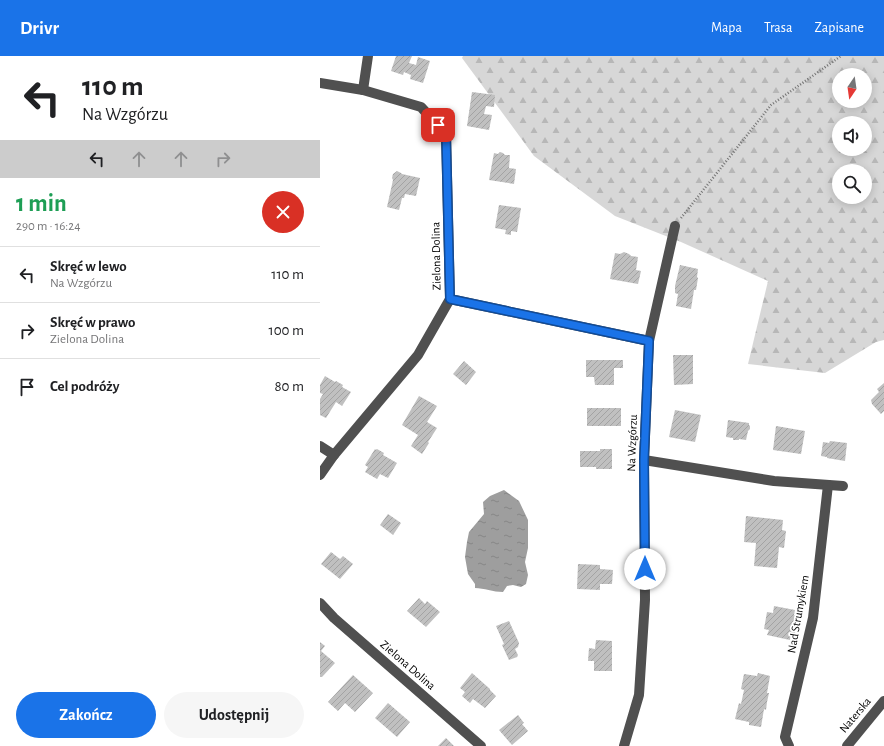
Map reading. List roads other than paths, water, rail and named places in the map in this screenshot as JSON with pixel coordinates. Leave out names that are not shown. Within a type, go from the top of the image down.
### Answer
[{"type":"street","points":[[362,90],[368,56]]},
{"type":"street","name":"Zielona Dolina","points":[[320,83],[362,90],[421,107],[446,134],[450,299],[418,356],[334,455],[320,475]]},
{"type":"street","name":"Na Wzgórzu","points":[[624,746],[639,695],[645,600],[644,460],[649,341],[675,226]]},
{"type":"street","points":[[450,299],[649,341]]},
{"type":"street","points":[[320,446],[334,455]]},
{"type":"street","points":[[644,460],[774,481],[843,486]]},
{"type":"street","name":"Nad Strumykiem","points":[[789,746],[785,737],[813,618],[828,485]]},
{"type":"street","name":"Zielona Dolina","points":[[320,603],[334,618],[481,746]]},
{"type":"street","name":"Naterska","points":[[847,746],[884,701]]},
{"type":"water","points":[[504,490],[519,501],[528,520],[528,548],[525,562],[528,575],[526,584],[521,587],[513,585],[507,586],[503,592],[475,588],[475,584],[468,574],[465,557],[469,532],[484,514],[483,502],[490,496]]}]
